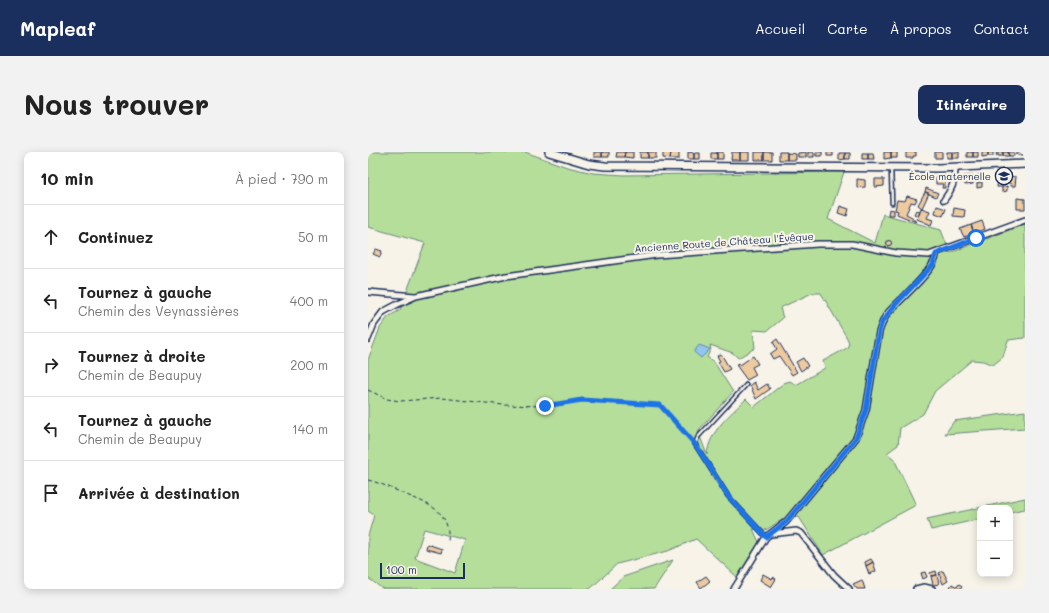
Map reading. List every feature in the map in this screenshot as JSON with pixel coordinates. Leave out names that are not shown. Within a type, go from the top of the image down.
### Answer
[{"type":"main road","points":[[549,152],[590,164],[605,166],[720,168],[955,168],[1025,164]]},
{"type":"street","points":[[944,200],[953,187],[955,168]]},
{"type":"street","name":"Ancienne Route de Château l'Évêque","points":[[368,339],[374,324],[383,312],[416,296],[506,276],[657,254],[818,244],[852,244],[913,255],[936,254],[1025,220]]},
{"type":"street","points":[[734,589],[769,535],[786,522],[856,438],[866,410],[882,322],[894,306],[933,265],[936,254]]},
{"type":"street","points":[[368,292],[416,296]]},
{"type":"street","points":[[769,535],[796,531],[801,533],[830,570],[849,589]]},
{"type":"street","points":[[916,589],[924,587],[932,589]]},
{"type":"lane","points":[[891,167],[892,203]]},
{"type":"lane","points":[[746,385],[698,437],[695,444],[728,496],[769,535]]},
{"type":"path","points":[[996,152],[997,165]]},
{"type":"path","points":[[368,390],[387,399],[400,401],[442,398],[503,406],[545,406],[582,400],[660,405],[695,444]]},
{"type":"path","points":[[368,480],[434,507],[447,524],[449,531],[448,542]]},
{"type":"green space","points":[[368,152],[525,152],[567,167],[593,173],[624,175],[844,172],[828,219],[875,243],[883,214],[941,230],[950,253],[1025,224],[1025,338],[1008,340],[1003,357],[993,365],[983,361],[972,360],[935,391],[923,414],[900,428],[898,445],[887,453],[894,459],[916,505],[823,555],[799,517],[785,518],[764,531],[753,529],[759,542],[737,577],[696,539],[668,551],[617,564],[590,589],[383,589],[368,578],[368,536],[374,515],[368,511],[368,360],[380,328],[388,317],[400,310],[425,243],[368,227]],"holes":[[[812,293],[821,293],[847,338],[849,343],[847,348],[823,361],[825,368],[796,385],[790,381],[784,383],[754,407],[746,399],[727,417],[716,431],[712,438],[707,455],[698,431],[733,392],[714,362],[707,357],[711,349],[710,345],[733,353],[738,358],[755,348],[753,330],[767,331],[783,318],[780,308]],[[424,529],[465,540],[455,573],[415,558]]]},
{"type":"green space","points":[[1025,411],[1025,428],[945,434],[954,421]]},
{"type":"green space","points":[[1025,498],[1025,509],[1013,511],[1013,505],[992,505]]},
{"type":"green space","points":[[977,508],[977,520],[931,530],[927,519]]},
{"type":"green space","points":[[673,560],[654,589],[610,589],[623,577]]},
{"type":"water","points":[[699,345],[710,349],[701,358],[694,352]]},
{"type":"building","points":[[594,152],[602,152],[602,157],[594,157]]},
{"type":"building","points":[[602,152],[609,152],[609,157],[602,157]]},
{"type":"building","points":[[617,152],[625,152],[624,157],[616,157]]},
{"type":"building","points":[[625,152],[633,152],[633,158],[624,157]]},
{"type":"building","points":[[640,152],[648,152],[648,158],[640,158]]},
{"type":"building","points":[[648,152],[656,152],[656,158],[648,158]]},
{"type":"building","points":[[663,152],[671,152],[670,159],[663,158]]},
{"type":"building","points":[[671,152],[679,152],[679,159],[670,159]]},
{"type":"building","points":[[688,152],[694,153],[694,159],[688,159]]},
{"type":"building","points":[[717,152],[723,152],[723,159],[717,159]]},
{"type":"building","points":[[732,152],[740,152],[740,160],[731,160]]},
{"type":"building","points":[[740,152],[749,152],[749,160],[740,160]]},
{"type":"building","points":[[755,152],[764,152],[764,160],[755,160]]},
{"type":"building","points":[[764,152],[772,152],[772,160],[764,160]]},
{"type":"building","points":[[779,152],[787,152],[787,160],[779,160]]},
{"type":"building","points":[[806,152],[806,157],[798,157],[798,153]]},
{"type":"building","points":[[808,152],[814,152],[814,157],[808,157]]},
{"type":"building","points":[[816,152],[822,152],[822,156],[816,156]]},
{"type":"building","points":[[827,152],[833,152],[833,156],[827,156]]},
{"type":"building","points":[[884,152],[891,152],[891,158],[884,159]]},
{"type":"building","points":[[891,152],[897,152],[897,158],[891,158]]},
{"type":"building","points":[[906,152],[916,152],[916,156],[913,156],[913,158],[906,158]]},
{"type":"building","points":[[935,152],[942,152],[942,158],[935,158]]},
{"type":"building","points":[[947,152],[952,152],[952,158],[947,158]]},
{"type":"building","points":[[952,152],[959,152],[959,158],[952,158]]},
{"type":"building","points":[[967,152],[973,152],[973,157],[967,157]]},
{"type":"building","points":[[973,152],[978,152],[978,157],[973,157]]},
{"type":"building","points":[[982,152],[988,152],[988,156],[982,157]]},
{"type":"building","points":[[988,152],[993,152],[993,156],[988,156]]},
{"type":"building","points":[[998,152],[1003,152],[1003,156],[998,156]]},
{"type":"building","points":[[1003,152],[1008,152],[1009,156],[1003,156]]},
{"type":"building","points":[[1008,152],[1014,152],[1014,156],[1009,156]]},
{"type":"building","points":[[1017,152],[1023,152],[1023,155],[1017,155]]},
{"type":"building","points":[[694,153],[700,153],[700,159],[694,159]]},
{"type":"building","points":[[711,153],[717,153],[717,159],[711,159]]},
{"type":"building","points":[[787,153],[796,154],[796,160],[787,160]]},
{"type":"building","points":[[839,153],[845,153],[845,159],[839,160]]},
{"type":"building","points":[[845,153],[850,153],[850,159],[845,159]]},
{"type":"building","points":[[862,153],[868,153],[868,159],[862,159]]},
{"type":"building","points":[[868,153],[873,153],[874,159],[868,159]]},
{"type":"building","points":[[983,174],[983,180],[977,181],[977,175]]},
{"type":"building","points":[[936,176],[945,176],[945,188],[942,188],[943,184],[936,184]]},
{"type":"building","points":[[964,176],[973,176],[973,184],[965,185]]},
{"type":"building","points":[[1007,176],[1016,177],[1015,186],[1011,186],[1010,183],[1002,183],[1002,187],[997,187],[998,177],[1007,178]]},
{"type":"building","points":[[857,179],[865,180],[865,187],[857,188]]},
{"type":"building","points":[[875,179],[884,179],[884,186],[875,187]]},
{"type":"building","points":[[982,182],[982,187],[977,188],[977,183]]},
{"type":"building","points":[[1007,186],[1007,191],[1002,192],[1002,187]]},
{"type":"building","points":[[926,188],[938,193],[936,197],[925,192]]},
{"type":"building","points":[[925,192],[929,193],[922,208],[918,205]]},
{"type":"building","points":[[907,196],[917,199],[915,203],[911,202],[906,214],[912,217],[916,222],[897,214],[898,211],[895,210],[897,200],[905,201]]},
{"type":"building","points":[[1017,198],[1025,199],[1025,209],[1017,209]]},
{"type":"building","points":[[840,206],[849,209],[847,216],[838,213]]},
{"type":"building","points":[[937,206],[946,209],[943,216],[935,213]]},
{"type":"building","points":[[921,208],[930,211],[927,218],[933,220],[931,225],[917,219]]},
{"type":"building","points":[[954,208],[965,210],[964,217],[953,216]]},
{"type":"building","points":[[889,209],[894,210],[894,215],[888,215]]},
{"type":"building","points":[[916,210],[920,211],[918,216],[914,214]]},
{"type":"building","points":[[982,221],[985,229],[974,233],[971,225]]},
{"type":"building","points":[[971,225],[974,233],[964,237],[960,229]]},
{"type":"building","points":[[887,241],[891,241],[891,245],[887,245]]},
{"type":"building","points":[[376,249],[382,251],[380,257],[373,254]]},
{"type":"building","points":[[777,339],[797,372],[792,375],[779,356],[773,359],[770,354],[777,349],[773,342]]},
{"type":"building","points":[[721,354],[730,369],[724,372],[718,362],[720,361],[717,356]]},
{"type":"building","points":[[753,356],[758,364],[752,367],[756,375],[747,380],[736,365],[739,363],[740,365]]},
{"type":"building","points":[[803,358],[808,366],[801,371],[796,362]]},
{"type":"building","points":[[754,382],[758,390],[767,384],[770,389],[756,399],[750,385]]},
{"type":"building","points":[[427,544],[442,549],[441,553],[426,549]]},
{"type":"building","points":[[871,559],[873,562],[866,566],[865,562]]},
{"type":"building","points":[[873,562],[876,571],[869,574],[866,566]]},
{"type":"building","points":[[936,571],[937,575],[931,576],[930,573]]},
{"type":"building","points":[[943,571],[948,581],[943,584],[939,573]]},
{"type":"building","points":[[925,572],[927,577],[923,579],[921,573]]},
{"type":"building","points":[[763,574],[772,579],[773,577],[776,579],[771,587],[760,580]]},
{"type":"building","points":[[937,575],[939,584],[933,585],[931,576]]},
{"type":"building","points":[[706,576],[710,581],[701,588],[697,582]]},
{"type":"building","points":[[862,580],[865,589],[857,589],[853,584]]},
{"type":"building","points":[[952,584],[957,587],[959,584],[962,586],[960,589],[949,589]]},
{"type":"place","name":"École maternelle","points":[[1004,176]]},
{"type":"route","points":[[545,406],[582,400],[660,405],[695,444],[728,496],[766,537],[786,522],[856,438],[866,410],[879,332],[882,322],[886,316],[933,265],[936,254],[976,238]]}]
